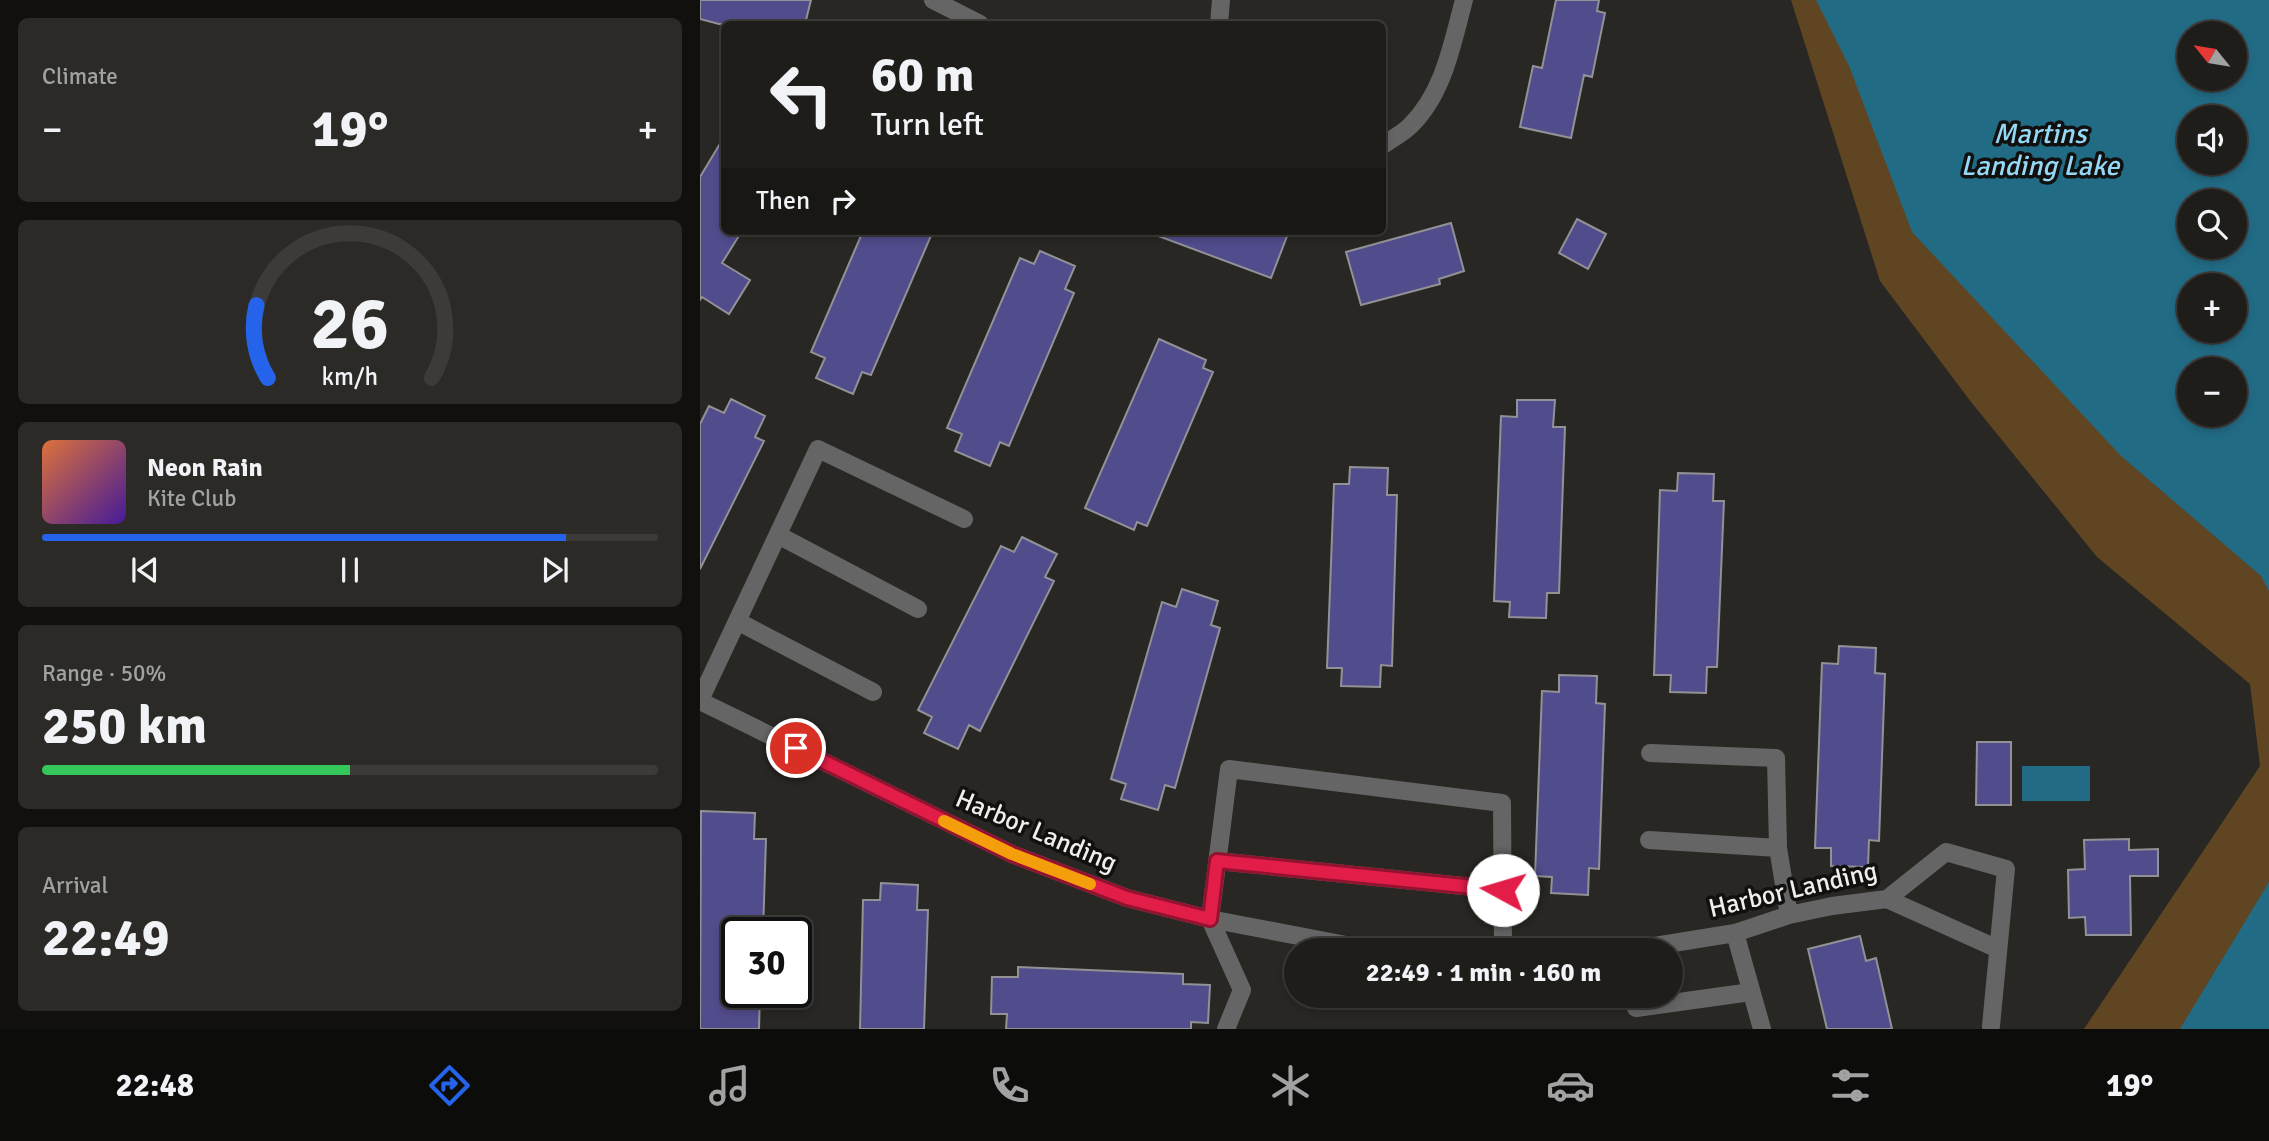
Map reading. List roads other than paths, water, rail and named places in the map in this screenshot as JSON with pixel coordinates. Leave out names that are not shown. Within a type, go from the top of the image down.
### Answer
[{"type":"street","points":[[933,0],[974,21]]},
{"type":"street","points":[[1219,21],[1221,0]]},
{"type":"street","points":[[1386,143],[1409,127],[1433,97],[1447,64],[1464,0]]},
{"type":"street","points":[[700,700],[818,449],[964,519]]},
{"type":"street","points":[[778,535],[918,610]]},
{"type":"street","points":[[737,621],[873,692]]},
{"type":"street","name":"Harbor Landing","points":[[700,700],[1012,854],[1127,898],[1210,919],[1309,938]]},
{"type":"street","points":[[1650,753],[1776,758],[1778,848],[1789,915]]},
{"type":"street","points":[[1226,1029],[1242,990],[1210,919],[1229,769],[1502,803],[1503,938]]},
{"type":"street","points":[[1649,840],[1778,848]]},
{"type":"street","name":"Harbor Landing","points":[[1683,941],[1735,933],[1789,915],[1887,899],[1946,852],[2006,869],[1991,1026]]},
{"type":"street","points":[[1217,861],[1503,890]]},
{"type":"street","points":[[1887,899],[1998,949]]},
{"type":"street","points":[[1735,933],[1762,1029]]},
{"type":"street","points":[[1636,1009],[1752,992]]},
{"type":"water","name":"Martins Landing Lake","points":[[1816,0],[2269,0],[2269,591],[2261,576],[2121,456],[1912,232],[1849,66]]},
{"type":"water","points":[[2022,766],[2090,766],[2090,801],[2022,801]]},
{"type":"water","points":[[2269,882],[2269,1029],[2180,1029]]}]
